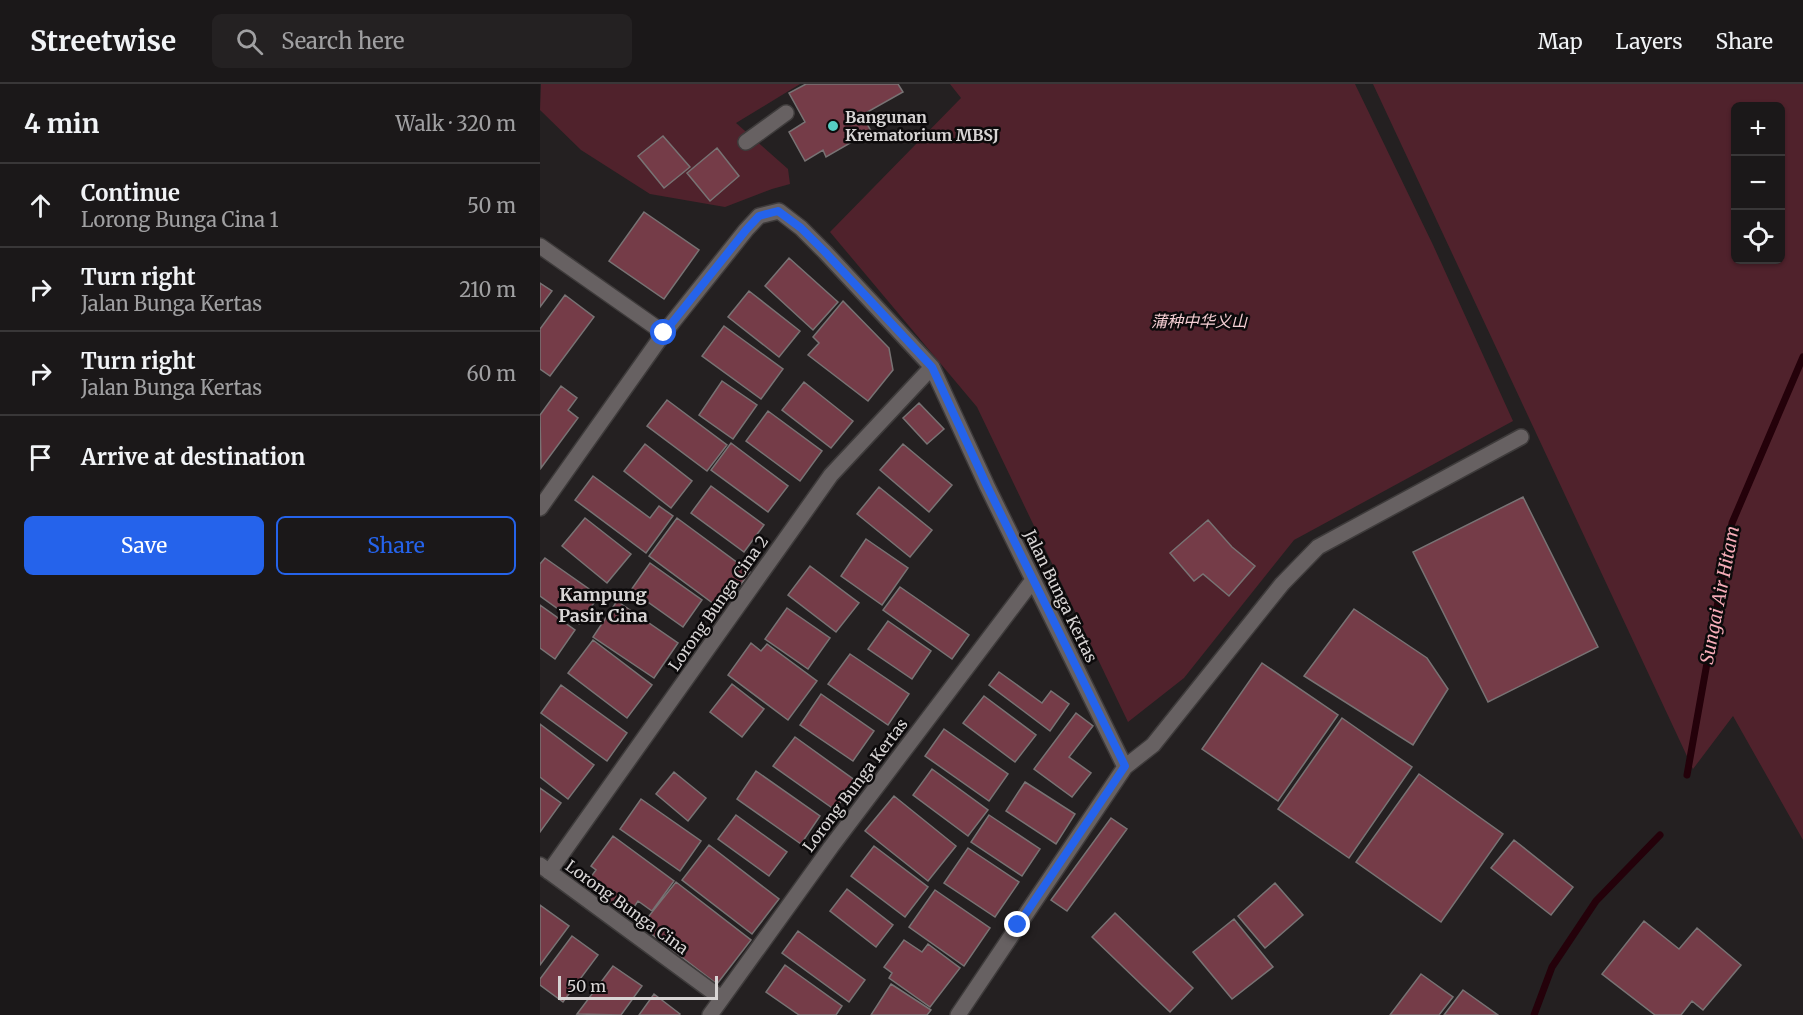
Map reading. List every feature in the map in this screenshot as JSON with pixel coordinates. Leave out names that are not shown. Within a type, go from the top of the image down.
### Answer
[{"type":"street","points":[[746,142],[786,113]]},
{"type":"street","name":"Jalan Bunga Kertas","points":[[664,333],[759,216],[778,211],[801,228],[932,367],[987,486],[1125,766]]},
{"type":"street","points":[[540,246],[664,333],[540,508]]},
{"type":"street","name":"Lorong Bunga Cina 2","points":[[544,869],[831,475],[932,367]]},
{"type":"street","points":[[958,1015],[1125,766],[1153,745],[1282,584],[1318,547],[1521,437]]},
{"type":"street","name":"Lorong Bunga Kertas","points":[[710,1015],[831,848],[1033,580]]},
{"type":"street","name":"Lorong Bunga Cina","points":[[544,869],[721,998]]},
{"type":"green space","points":[[541,84],[800,84],[736,123],[788,169],[790,184],[725,207],[650,194],[581,150],[540,110]]},
{"type":"green space","name":"蒲种中华义山","points":[[950,84],[1355,84],[1433,245],[1513,421],[1294,540],[1184,678],[1128,722],[977,407],[830,232],[961,98]]},
{"type":"green space","points":[[1373,84],[1803,84],[1803,840],[1733,716],[1693,769]]},
{"type":"building","name":"Bangunan Krematorium MBSJ","points":[[806,84],[898,84],[903,92],[862,115],[871,131],[826,157],[823,150],[805,161],[789,132],[805,122],[789,93]]},
{"type":"building","points":[[663,136],[690,167],[664,188],[638,156]]},
{"type":"building","points":[[717,148],[739,176],[710,201],[687,173]]},
{"type":"building","points":[[644,212],[699,250],[664,299],[609,261]]},
{"type":"building","points":[[789,258],[838,302],[813,330],[765,286]]},
{"type":"building","points":[[540,283],[552,291],[540,307]]},
{"type":"building","points":[[749,291],[800,331],[779,357],[728,317]]},
{"type":"building","points":[[565,295],[594,317],[550,376],[540,369],[540,329]]},
{"type":"building","points":[[843,301],[889,348],[893,370],[868,401],[808,355],[819,343],[813,337]]},
{"type":"building","points":[[724,326],[783,369],[761,399],[702,356]]},
{"type":"building","points":[[722,381],[757,405],[733,439],[699,415]]},
{"type":"building","points":[[804,382],[853,421],[831,448],[782,410]]},
{"type":"building","points":[[561,386],[577,398],[568,410],[578,418],[541,468],[540,415]]},
{"type":"building","points":[[667,400],[727,445],[707,471],[647,426]]},
{"type":"building","points":[[919,403],[944,429],[927,444],[903,418]]},
{"type":"building","points":[[768,411],[822,451],[800,481],[746,441]]},
{"type":"building","points":[[731,443],[788,486],[768,512],[711,470]]},
{"type":"building","points":[[645,444],[692,481],[671,508],[624,471]]},
{"type":"building","points":[[903,444],[952,485],[929,512],[880,470]]},
{"type":"building","points":[[593,476],[650,518],[659,506],[673,516],[646,553],[575,500]]},
{"type":"building","points":[[711,486],[764,525],[744,552],[691,513]]},
{"type":"building","points":[[879,487],[932,530],[910,557],[857,514]]},
{"type":"building","points":[[1523,497],[1598,647],[1488,702],[1413,552]]},
{"type":"building","points":[[585,518],[631,554],[607,583],[562,546]]},
{"type":"building","points":[[677,518],[750,572],[722,610],[649,556]]},
{"type":"building","points":[[1208,520],[1232,547],[1255,566],[1229,596],[1203,574],[1194,581],[1170,553]]},
{"type":"building","points":[[866,539],[908,568],[882,605],[841,576]]},
{"type":"building","points":[[545,558],[599,596],[579,624],[540,596],[540,564]]},
{"type":"building","points":[[650,563],[702,600],[683,627],[631,590]]},
{"type":"building","points":[[810,566],[859,603],[836,632],[788,595]]},
{"type":"building","points":[[900,587],[969,635],[952,659],[883,610]]},
{"type":"building","points":[[617,601],[678,643],[654,678],[593,637]]},
{"type":"building","points":[[540,605],[575,630],[555,659],[540,648]]},
{"type":"building","points":[[787,608],[830,638],[808,669],[765,639]]},
{"type":"building","points":[[1354,609],[1427,658],[1448,689],[1413,745],[1304,676]]},
{"type":"building","points":[[888,621],[931,651],[912,679],[868,649]]},
{"type":"building","points":[[593,640],[652,685],[627,718],[568,673]]},
{"type":"building","points":[[751,643],[761,651],[767,644],[817,681],[788,720],[728,675]]},
{"type":"building","points":[[850,654],[909,694],[888,725],[828,684]]},
{"type":"building","points":[[1262,663],[1338,715],[1278,801],[1202,749]]},
{"type":"building","points":[[999,672],[1042,703],[1051,691],[1069,704],[1050,731],[989,685]]},
{"type":"building","points":[[732,684],[764,709],[742,737],[710,712]]},
{"type":"building","points":[[561,685],[627,733],[607,761],[541,713]]},
{"type":"building","points":[[821,694],[874,731],[853,761],[800,725]]},
{"type":"building","points":[[984,696],[1036,735],[1015,762],[963,723]]},
{"type":"building","points":[[1076,713],[1093,726],[1069,757],[1091,773],[1072,797],[1034,769]]},
{"type":"building","points":[[1342,718],[1412,767],[1349,858],[1278,809]]},
{"type":"building","points":[[540,724],[594,765],[568,799],[540,777]]},
{"type":"building","points":[[944,729],[1008,774],[989,801],[925,756]]},
{"type":"building","points":[[795,737],[856,781],[835,810],[773,766]]},
{"type":"building","points":[[932,769],[988,810],[968,836],[913,795]]},
{"type":"building","points":[[756,771],[820,816],[801,844],[737,799]]},
{"type":"building","points":[[674,772],[706,798],[688,821],[656,794]]},
{"type":"building","points":[[1419,774],[1503,834],[1441,922],[1356,862]]},
{"type":"building","points":[[1025,782],[1075,814],[1056,844],[1006,811]]},
{"type":"building","points":[[540,788],[561,803],[540,832]]},
{"type":"building","points":[[894,796],[956,846],[928,881],[865,831]]},
{"type":"building","points":[[641,799],[701,841],[680,871],[620,829]]},
{"type":"building","points":[[736,815],[787,852],[769,876],[718,839]]},
{"type":"building","points":[[989,815],[1040,849],[1022,876],[971,842]]},
{"type":"building","points":[[1111,818],[1127,829],[1067,911],[1051,900]]},
{"type":"building","points":[[613,836],[674,881],[652,911],[638,901],[628,916],[585,885],[596,870],[591,866]]},
{"type":"building","points":[[1514,840],[1573,887],[1551,915],[1491,868]]},
{"type":"building","points":[[709,845],[779,899],[752,934],[682,880]]},
{"type":"building","points":[[874,846],[928,887],[905,917],[851,876]]},
{"type":"building","points":[[968,848],[1019,882],[995,917],[944,883]]},
{"type":"building","points":[[676,882],[751,940],[717,984],[641,926]]},
{"type":"building","points":[[1275,883],[1303,915],[1265,948],[1238,916]]},
{"type":"building","points":[[847,889],[893,925],[876,947],[830,911]]},
{"type":"building","points":[[935,890],[990,928],[964,966],[909,927]]},
{"type":"building","points":[[540,905],[569,926],[540,965]]},
{"type":"building","points":[[1115,913],[1193,988],[1170,1012],[1092,937]]},
{"type":"building","points":[[1234,919],[1273,967],[1232,999],[1193,952]]},
{"type":"building","points":[[1644,921],[1679,949],[1697,928],[1741,965],[1703,1010],[1692,1001],[1681,1015],[1655,1015],[1602,974]]},
{"type":"building","points":[[798,931],[865,980],[849,1002],[782,953]]},
{"type":"building","points":[[572,936],[598,955],[563,1002],[540,985],[540,979]]},
{"type":"building","points":[[904,940],[922,952],[928,944],[960,968],[930,1007],[889,978],[892,973],[884,967]]},
{"type":"building","points":[[785,965],[842,1006],[836,1015],[799,1015],[766,992]]},
{"type":"building","points":[[613,966],[642,986],[621,1015],[577,1014]]},
{"type":"building","points":[[1421,974],[1453,997],[1439,1015],[1390,1015]]},
{"type":"building","points":[[891,984],[931,1010],[927,1015],[871,1015]]},
{"type":"building","points":[[1463,990],[1498,1015],[1444,1015]]},
{"type":"building","points":[[654,994],[680,1014],[639,1015]]},
{"type":"waterway","name":"Sungai Air Hitam","points":[[1687,775],[1732,523],[1803,357]]},
{"type":"waterway","name":"Sungai Air Hitam","points":[[1534,1015],[1552,967],[1596,901],[1660,835]]},
{"type":"place","name":"Bangunan Krematorium MBSJ","points":[[833,126]]},
{"type":"district","name":"Kampung Pasir Cina","points":[[603,605]]},
{"type":"route","points":[[664,333],[759,216],[778,211],[801,228],[825,252],[932,367],[987,486],[1125,766],[1018,925]]}]
